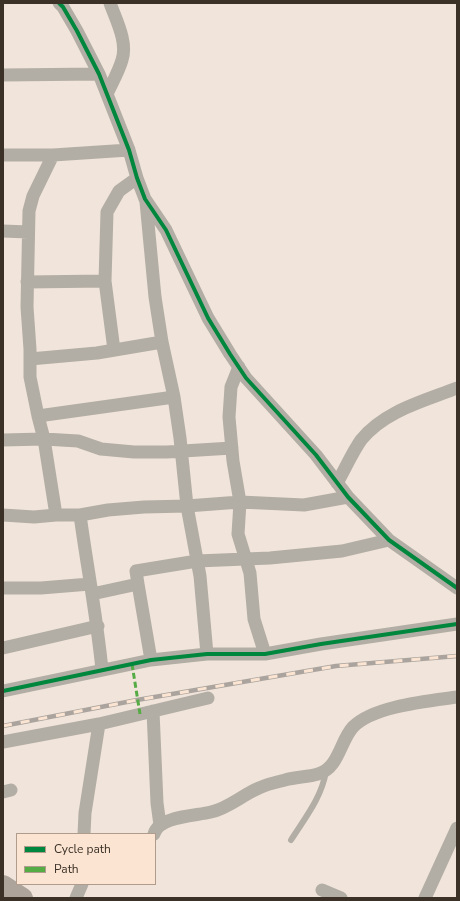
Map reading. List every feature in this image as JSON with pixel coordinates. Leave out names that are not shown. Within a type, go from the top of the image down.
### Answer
[{"type":"main road","points":[[3,885],[23,898]]},
{"type":"street","points":[[59,3],[63,7],[77,31],[99,74],[129,150],[145,199],[166,230],[208,318],[238,367],[246,378],[316,455],[348,497],[389,540],[457,588]]},
{"type":"street","points":[[107,94],[123,59],[124,49],[123,40],[110,3]]},
{"type":"street","points":[[3,75],[99,74]]},
{"type":"street","points":[[3,155],[53,155],[129,150]]},
{"type":"street","points":[[53,155],[33,196],[29,211],[27,282],[30,377],[44,439],[56,515]]},
{"type":"street","points":[[114,350],[105,280],[107,212],[119,191],[137,178]]},
{"type":"street","points":[[145,199],[155,297],[162,342],[174,397],[182,451],[187,506],[200,576],[207,654]]},
{"type":"street","points":[[3,232],[28,232]]},
{"type":"street","points":[[27,282],[105,280]]},
{"type":"street","points":[[30,360],[114,350],[162,342]]},
{"type":"street","points":[[238,367],[231,387],[230,417],[233,461],[240,502],[238,534],[250,573],[254,619],[265,654]]},
{"type":"street","points":[[337,483],[361,441],[372,428],[391,414],[457,388]]},
{"type":"street","points":[[38,416],[174,397]]},
{"type":"street","points":[[3,440],[44,439],[78,441],[101,449],[134,452],[232,448]]},
{"type":"street","points":[[3,515],[34,517],[80,515],[115,509],[240,502],[304,505],[348,497]]},
{"type":"street","points":[[80,515],[98,626],[102,670]]},
{"type":"street","points":[[151,660],[136,571],[197,561],[342,552],[389,540]]},
{"type":"street","points":[[3,588],[91,589],[138,584]]},
{"type":"street","points":[[3,691],[151,660],[207,654],[265,654],[320,644],[457,624]]},
{"type":"street","points":[[3,648],[98,626]]},
{"type":"street","points":[[157,830],[167,821],[224,808],[258,788],[287,779],[318,774],[326,771],[332,764],[353,727],[364,719],[380,712],[404,705],[457,697]]},
{"type":"street","points":[[3,742],[99,724],[208,698]]},
{"type":"street","points":[[153,711],[157,830]]},
{"type":"street","points":[[84,833],[85,813],[99,724]]},
{"type":"street","points":[[425,898],[453,847],[457,828]]},
{"type":"street","points":[[76,898],[82,885]]},
{"type":"street","points":[[322,890],[341,898]]},
{"type":"lane","points":[[291,840],[317,800],[324,782],[326,771]]},
{"type":"railway","points":[[3,726],[137,700],[336,666],[457,656]]},
{"type":"marked path","points":[[132,664],[140,714]]},
{"type":"cycle path","points":[[59,3],[63,7],[77,31],[99,74],[129,150],[145,199],[166,230],[208,318],[246,378],[316,455],[348,497],[389,540],[457,588]]},
{"type":"cycle path","points":[[3,691],[151,660],[207,654],[265,654],[321,644],[457,624]]}]
